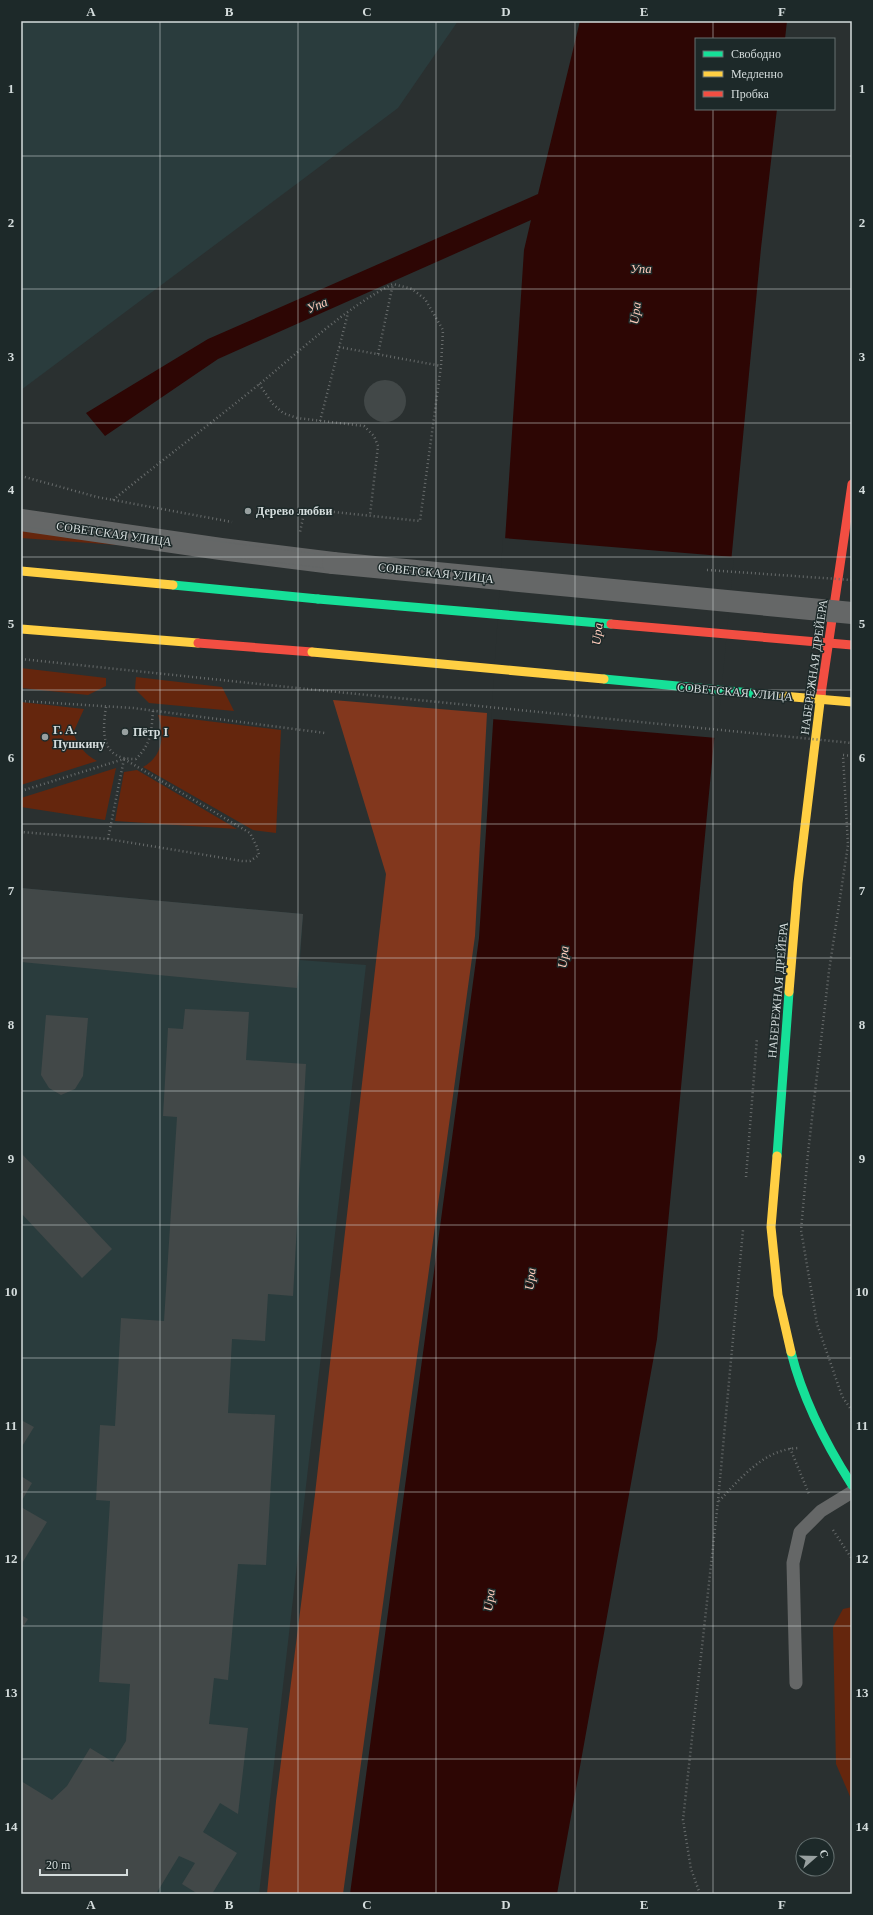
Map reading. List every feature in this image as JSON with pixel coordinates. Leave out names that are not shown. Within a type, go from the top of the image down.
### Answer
[{"type":"main road","name":"НАБЕРЕЖНАЯ ДРЕЙЕРА","points":[[852,484],[819,711],[798,883],[771,1227],[773,1264],[778,1298],[796,1374],[828,1447],[852,1485]]},
{"type":"main road","points":[[21,570],[318,599],[852,645]]},
{"type":"main road","name":"СОВЕТСКАЯ УЛИЦА","points":[[21,629],[312,652],[852,702]]},
{"type":"street","name":"СОВЕТСКАЯ УЛИЦА","points":[[21,520],[332,563],[852,613]]},
{"type":"lane","points":[[796,1683],[793,1563],[800,1532],[821,1511],[852,1492]]},
{"type":"path","points":[[378,354],[393,284]]},
{"type":"path","points":[[113,500],[200,433],[372,294],[393,284],[412,289],[425,299],[434,311],[443,330],[441,366],[420,521],[370,515],[305,510],[300,534],[292,533]]},
{"type":"path","points":[[320,421],[348,313]]},
{"type":"path","points":[[339,347],[441,366]]},
{"type":"path","points":[[259,384],[273,404],[283,412],[296,418],[364,426],[374,436],[378,446],[370,515]]},
{"type":"path","points":[[21,476],[97,497],[238,523]]},
{"type":"path","points":[[21,659],[852,743]]},
{"type":"path","points":[[21,701],[153,711],[325,733]]},
{"type":"path","points":[[21,832],[108,839],[250,862],[259,855],[250,833],[111,752],[105,742],[103,729],[106,707]]},
{"type":"path","points":[[21,791],[124,760],[136,759],[147,748],[151,734],[153,711]]},
{"type":"path","points":[[790,738],[791,730]]},
{"type":"path","points":[[852,756],[843,755],[848,845],[829,971],[808,1153],[801,1230],[817,1324],[842,1396],[852,1411]]},
{"type":"path","points":[[108,839],[124,760]]},
{"type":"path","points":[[746,1182],[758,1034]]},
{"type":"path","points":[[700,1894],[690,1869],[683,1820],[718,1502],[743,1229]]},
{"type":"path","points":[[718,1502],[756,1463],[790,1448],[828,1447]]},
{"type":"shaded area","points":[[21,21],[458,21],[398,108],[21,390]]},
{"type":"shaded area","points":[[21,529],[146,547],[21,538]]},
{"type":"shaded area","points":[[21,668],[106,678],[106,686],[88,695],[21,688]]},
{"type":"shaded area","points":[[136,677],[222,687],[234,711],[149,703],[135,689]]},
{"type":"shaded area","points":[[333,700],[487,713],[475,936],[343,1894],[267,1894],[276,1801],[315,1494],[386,874]]},
{"type":"shaded area","points":[[21,702],[84,709],[73,733],[82,749],[97,761],[21,785]]},
{"type":"shaded area","points":[[158,715],[281,730],[276,833],[253,830],[143,767],[155,757],[161,744],[162,737]]},
{"type":"shaded area","points":[[116,768],[105,820],[21,807],[21,798]]},
{"type":"shaded area","points":[[137,770],[237,829],[115,821],[124,772]]},
{"type":"shaded area","points":[[21,888],[303,914],[300,960],[366,965],[259,1894],[21,1894]]},
{"type":"shaded area","points":[[852,1607],[852,1801],[836,1764],[833,1627],[843,1609]]},
{"type":"water","name":"Упа","points":[[580,21],[787,21],[785,38],[695,38],[695,110],[777,110],[761,248],[657,1339],[557,1894],[350,1894],[479,938],[524,250],[531,220],[218,359],[105,436],[86,413],[208,339],[538,194]]},
{"type":"pier","points":[[503,538],[734,557],[717,738],[491,719]]},
{"type":"building","points":[[385,380],[400,386],[406,401],[400,416],[385,422],[370,416],[364,401],[370,386]]},
{"type":"building","points":[[21,888],[303,914],[297,988],[21,962]]},
{"type":"building","points":[[185,1009],[249,1012],[246,1060],[306,1064],[293,1296],[268,1294],[265,1341],[232,1339],[228,1413],[275,1415],[266,1565],[238,1564],[228,1680],[214,1678],[209,1724],[248,1728],[238,1814],[220,1803],[203,1832],[237,1853],[212,1894],[198,1894],[182,1884],[195,1863],[179,1856],[156,1894],[21,1894],[21,1781],[52,1800],[67,1786],[90,1748],[113,1762],[126,1741],[130,1684],[99,1682],[110,1501],[96,1500],[100,1425],[115,1426],[121,1318],[164,1321],[177,1117],[163,1116],[168,1028],[183,1029]]},
{"type":"building","points":[[46,1015],[88,1018],[83,1076],[75,1089],[61,1095],[49,1088],[41,1075]]},
{"type":"building","points":[[21,1153],[112,1249],[82,1278],[21,1213]]},
{"type":"building","points":[[21,1420],[34,1427],[21,1448]]},
{"type":"building","points":[[21,1476],[32,1483],[21,1502]]},
{"type":"building","points":[[21,1507],[47,1522],[21,1565]]},
{"type":"building","points":[[21,1615],[28,1619],[21,1630]]},
{"type":"tram line","points":[[21,513],[223,542],[334,556],[852,607]]},
{"type":"tram line","points":[[21,526],[219,556],[333,569],[852,620]]},
{"type":"traffic: fast","points":[[173,585],[318,599]]},
{"type":"traffic: fast","points":[[318,599],[611,624]]},
{"type":"traffic: fast","points":[[604,679],[782,696]]},
{"type":"traffic: fast","points":[[777,1156],[789,992]]},
{"type":"traffic: fast","points":[[791,1352],[808,1404],[824,1437],[852,1485]]},
{"type":"traffic: slow","points":[[21,571],[173,585]]},
{"type":"traffic: slow","points":[[21,629],[198,643]]},
{"type":"traffic: slow","points":[[312,652],[604,679]]},
{"type":"traffic: slow","points":[[789,992],[798,883],[821,694]]},
{"type":"traffic: slow","points":[[782,696],[852,702]]},
{"type":"traffic: slow","points":[[777,1156],[771,1227],[778,1295],[791,1352]]},
{"type":"traffic: jam","points":[[821,694],[852,484]]},
{"type":"traffic: jam","points":[[611,624],[852,645]]},
{"type":"traffic: jam","points":[[198,643],[312,652]]},
{"type":"place","name":"Дерево любви","points":[[248,511]]},
{"type":"place","name":"Пётр I","points":[[125,732]]},
{"type":"place","name":"Г. А. Пушкину","points":[[45,737]]},
{"type":"water label","name":"Upa","points":[[635,313]]},
{"type":"water label","name":"Upa","points":[[597,634]]},
{"type":"water label","name":"Upa","points":[[563,957]]},
{"type":"water label","name":"Upa","points":[[530,1279]]},
{"type":"water label","name":"Upa","points":[[489,1600]]}]
